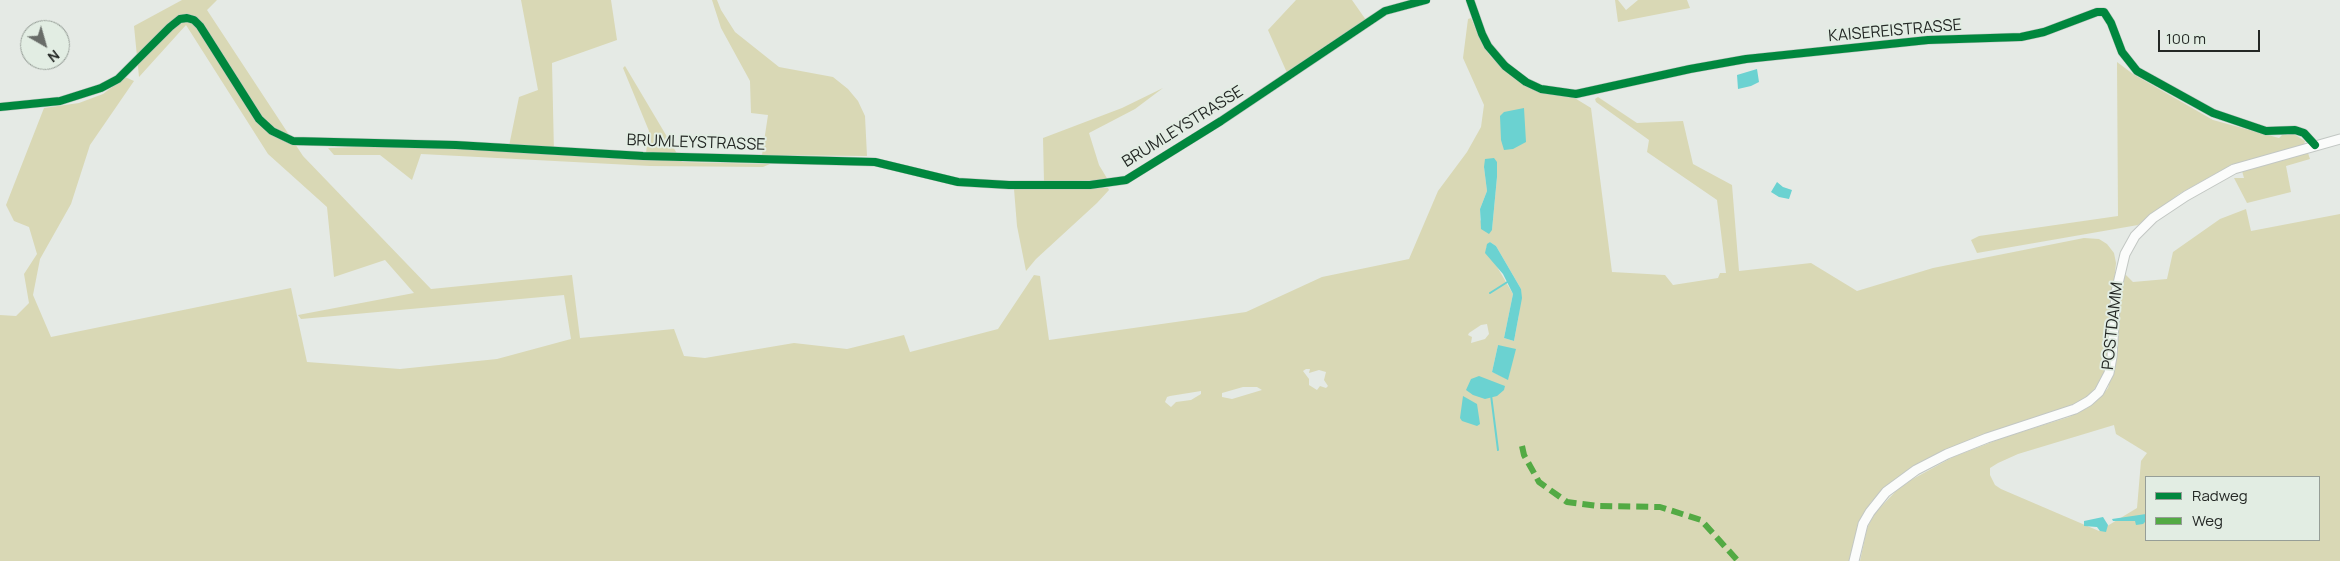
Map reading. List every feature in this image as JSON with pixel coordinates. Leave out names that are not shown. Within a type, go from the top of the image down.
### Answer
[{"type":"street","name":"BRUMLEYSTRASSE","points":[[0,107],[60,101],[101,88],[118,79],[170,27],[180,19],[187,18],[194,20],[200,26],[259,118],[272,132],[293,141],[456,145],[643,156],[875,162],[958,182],[1009,185],[1090,185],[1126,180],[1221,121],[1385,11],[1426,0]]},
{"type":"street","name":"KAISEREISTRASSE","points":[[1470,0],[1488,46],[1505,66],[1526,82],[1541,89],[1576,94],[1746,59],[1928,40],[2021,37],[2044,32],[2098,12],[2104,12],[2111,22],[2122,52],[2137,71],[2213,113],[2266,131],[2295,130],[2304,133],[2315,145]]},
{"type":"street","name":"POSTDAMM","points":[[1854,561],[1864,524],[1877,501],[1909,475],[1947,454],[2075,409],[2089,401],[2099,392],[2109,373],[2112,357],[2116,292],[2124,254],[2135,236],[2153,218],[2186,196],[2234,169],[2340,139]]},
{"type":"green space","points":[[182,0],[217,0],[207,10],[303,156],[431,289],[572,275],[580,338],[674,329],[684,356],[705,358],[794,343],[847,349],[904,335],[910,352],[998,329],[1034,275],[1040,276],[1049,340],[1246,312],[1322,277],[1409,259],[1438,191],[1467,152],[1481,127],[1484,105],[1463,58],[1468,19],[1471,18],[1483,46],[1491,57],[1525,86],[1557,95],[1573,97],[1591,108],[1612,272],[1665,275],[1673,285],[1718,278],[1720,273],[1726,273],[1717,200],[1647,152],[1649,140],[1596,102],[1595,99],[1598,97],[1637,123],[1683,121],[1693,164],[1732,185],[1739,271],[1811,263],[1857,291],[1933,268],[2084,238],[2099,239],[2107,244],[2114,253],[2116,263],[2106,367],[2102,379],[2083,400],[2071,406],[2010,426],[1886,487],[1871,502],[1862,518],[1850,561],[0,561],[0,315],[16,316],[29,303],[24,274],[37,254],[29,227],[14,221],[6,205],[44,108],[79,103],[103,94],[125,77],[134,81],[90,145],[71,204],[40,259],[33,295],[51,337],[291,288],[307,362],[400,369],[497,359],[571,339],[564,295],[301,319],[298,315],[414,293],[385,260],[334,277],[327,207],[268,154],[186,25],[139,77],[134,26]],"holes":[[[1484,167],[1497,177],[1492,230],[1480,220],[1480,209],[1487,191]],[[1490,242],[1496,246],[1521,289],[1514,341],[1504,338],[1513,294],[1486,248]],[[1487,324],[1489,334],[1485,339],[1471,343],[1472,337],[1468,335],[1481,325]],[[1498,345],[1511,366],[1508,379],[1492,372]],[[1306,369],[1310,369],[1309,373],[1319,370],[1326,372],[1324,380],[1328,386],[1326,388],[1320,386],[1317,390],[1309,385],[1309,379],[1303,371]],[[1243,387],[1257,387],[1262,390],[1232,399],[1222,397],[1222,393]],[[1201,391],[1201,394],[1191,400],[1176,402],[1171,407],[1165,402],[1167,397],[1170,396]]]},
{"type":"green space","points":[[521,0],[611,0],[617,40],[552,63],[554,153],[645,160],[649,131],[623,68],[625,66],[682,162],[770,164],[763,167],[650,166],[421,154],[412,180],[380,155],[334,155],[328,148],[382,146],[508,151],[519,97],[538,90]]},
{"type":"green space","points":[[712,0],[717,0],[735,32],[779,67],[833,77],[848,89],[858,101],[865,116],[867,156],[762,155],[768,115],[751,113],[750,81],[721,28]]},
{"type":"green space","points":[[1296,0],[1352,0],[1366,20],[1288,75],[1268,30]]},
{"type":"green space","points":[[1615,0],[1618,0],[1626,10],[1638,0],[1687,0],[1690,8],[1618,22]]},
{"type":"green space","points":[[2117,62],[2133,74],[2213,120],[2279,138],[2282,135],[2294,134],[2305,141],[2304,145],[2231,165],[2179,194],[2138,225],[1977,253],[1971,240],[1979,236],[2118,216]]},
{"type":"green space","points":[[1163,88],[1135,109],[1089,133],[1099,165],[1108,180],[1044,182],[1043,138],[1122,108]]},
{"type":"green space","points":[[2308,153],[2310,159],[2286,166],[2291,192],[2247,203],[2234,178],[2244,178],[2242,171]]},
{"type":"green space","points":[[1108,188],[1109,190],[1097,203],[1036,259],[1026,271],[1017,226],[1014,189]]},
{"type":"green space","points":[[2246,209],[2251,231],[2340,214],[2340,561],[1860,561],[1867,528],[1875,513],[1896,491],[1911,480],[1953,457],[2005,437],[2069,417],[2087,408],[2100,398],[2108,388],[2117,356],[2120,287],[2123,272],[2133,282],[2167,279],[2173,252],[2220,219]],"holes":[[[2114,425],[2116,434],[2147,453],[2141,461],[2137,508],[2099,531],[2001,489],[1995,485],[1990,475],[1990,468],[2018,454]]]},
{"type":"water","points":[[1757,69],[1759,82],[1738,89],[1737,75]]},
{"type":"water","points":[[1524,108],[1526,142],[1513,149],[1504,150],[1501,140],[1500,116],[1504,112]]},
{"type":"water","points":[[1494,158],[1497,162],[1497,177],[1492,230],[1489,234],[1481,229],[1480,209],[1487,191],[1485,159]]},
{"type":"water","points":[[1777,182],[1783,187],[1792,190],[1789,199],[1779,197],[1771,192]]},
{"type":"water","points":[[1490,242],[1496,246],[1521,289],[1522,298],[1514,341],[1504,338],[1513,294],[1503,274],[1485,253],[1487,244]]},
{"type":"water","points":[[1498,345],[1516,349],[1508,380],[1492,372]]},
{"type":"water","points":[[1479,376],[1505,386],[1504,390],[1497,396],[1485,399],[1473,395],[1466,390],[1471,379]]},
{"type":"water","points":[[1463,396],[1477,404],[1480,424],[1477,426],[1462,421],[1460,418]]},
{"type":"water","points":[[2145,514],[2145,522],[2143,524],[2136,525],[2135,521],[2113,521],[2112,519]]},
{"type":"water","points":[[2103,517],[2108,525],[2106,532],[2100,531],[2097,527],[2084,526],[2084,521]]},
{"type":"waterway","points":[[1490,293],[1509,281]]},
{"type":"waterway","points":[[1491,395],[1498,450]]},
{"type":"marked path","points":[[1522,446],[1524,455],[1539,482],[1567,502],[1599,506],[1660,507],[1701,520],[1738,561]]},
{"type":"cycle path","points":[[0,107],[60,101],[101,88],[118,79],[170,27],[180,19],[187,18],[194,20],[200,26],[259,119],[272,131],[293,141],[456,145],[643,156],[875,162],[958,182],[1009,185],[1090,185],[1126,180],[1221,121],[1385,11],[1426,0]]},
{"type":"cycle path","points":[[1470,0],[1488,46],[1505,66],[1526,82],[1541,89],[1576,94],[1746,59],[1928,40],[2021,37],[2044,32],[2097,12],[2104,12],[2111,23],[2122,52],[2137,71],[2213,113],[2266,131],[2295,130],[2304,133],[2315,145]]}]
